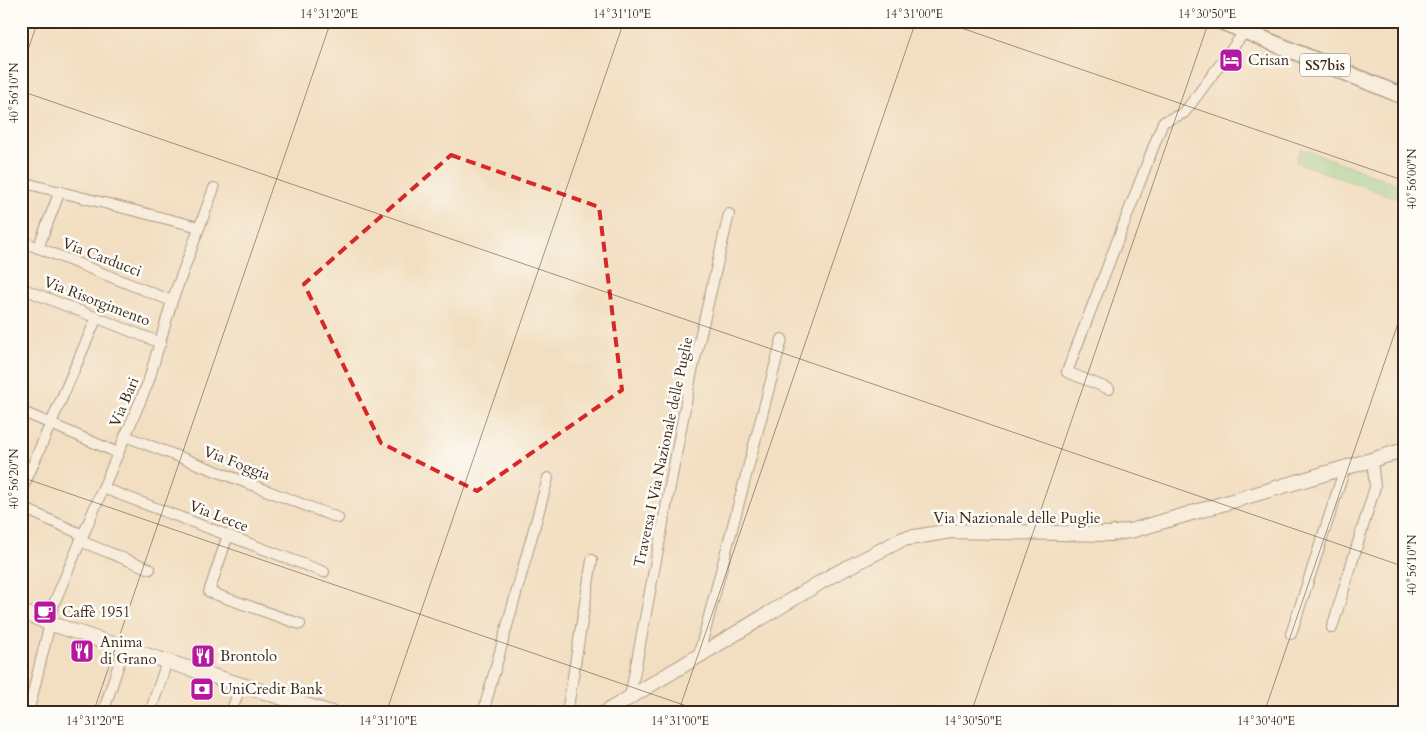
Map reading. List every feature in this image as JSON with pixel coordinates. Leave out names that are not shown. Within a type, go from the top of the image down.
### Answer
[{"type":"main road","name":"SS7bis","points":[[1231,25],[1405,97]]},
{"type":"main road","name":"Via Nazionale delle Puglie","points":[[604,713],[831,576],[903,539],[951,532],[1110,534],[1126,532],[1405,450]]},
{"type":"main road","points":[[21,611],[124,648],[331,713]]},
{"type":"street","points":[[1109,389],[1067,372],[1163,122],[1184,113],[1231,25]]},
{"type":"street","points":[[21,182],[199,227]]},
{"type":"street","name":"Via Bari","points":[[28,713],[48,622],[148,383],[172,300],[214,188]]},
{"type":"street","points":[[38,248],[60,191]]},
{"type":"street","name":"Traversa I Via Nazionale delle Puglie","points":[[630,697],[691,376],[730,214]]},
{"type":"street","name":"Via Carducci","points":[[21,241],[172,300]]},
{"type":"street","name":"Via Risorgimento","points":[[21,288],[161,343]]},
{"type":"street","points":[[21,492],[97,317]]},
{"type":"street","points":[[700,654],[782,339]]},
{"type":"street","points":[[21,411],[118,452]]},
{"type":"street","name":"Via Foggia","points":[[126,436],[338,518]]},
{"type":"street","points":[[1332,628],[1375,487],[1372,460]]},
{"type":"street","points":[[1291,634],[1345,468]]},
{"type":"street","points":[[483,713],[548,478]]},
{"type":"street","name":"Via Lecce","points":[[103,488],[324,572]]},
{"type":"street","points":[[21,507],[82,538],[150,569]]},
{"type":"street","points":[[228,535],[209,592],[300,624]]},
{"type":"street","points":[[567,713],[592,560]]},
{"type":"street","points":[[103,713],[124,648]]},
{"type":"street","points":[[150,713],[167,661]]},
{"type":"street","points":[[231,713],[241,684]]},
{"type":"highlighted area","points":[[451,155],[599,207],[622,390],[477,491],[381,443],[304,284]]},
{"type":"green space","points":[[1301,148],[1405,187],[1405,201],[1295,162]]},
{"type":"place","name":"Crisan","points":[[1231,60]]},
{"type":"place","name":"Caffè 1951","points":[[45,612]]},
{"type":"place","name":"Anima di Grano","points":[[82,651]]},
{"type":"place","name":"Brontolo","points":[[203,656]]},
{"type":"place","name":"UniCredit Bank","points":[[202,689]]}]
